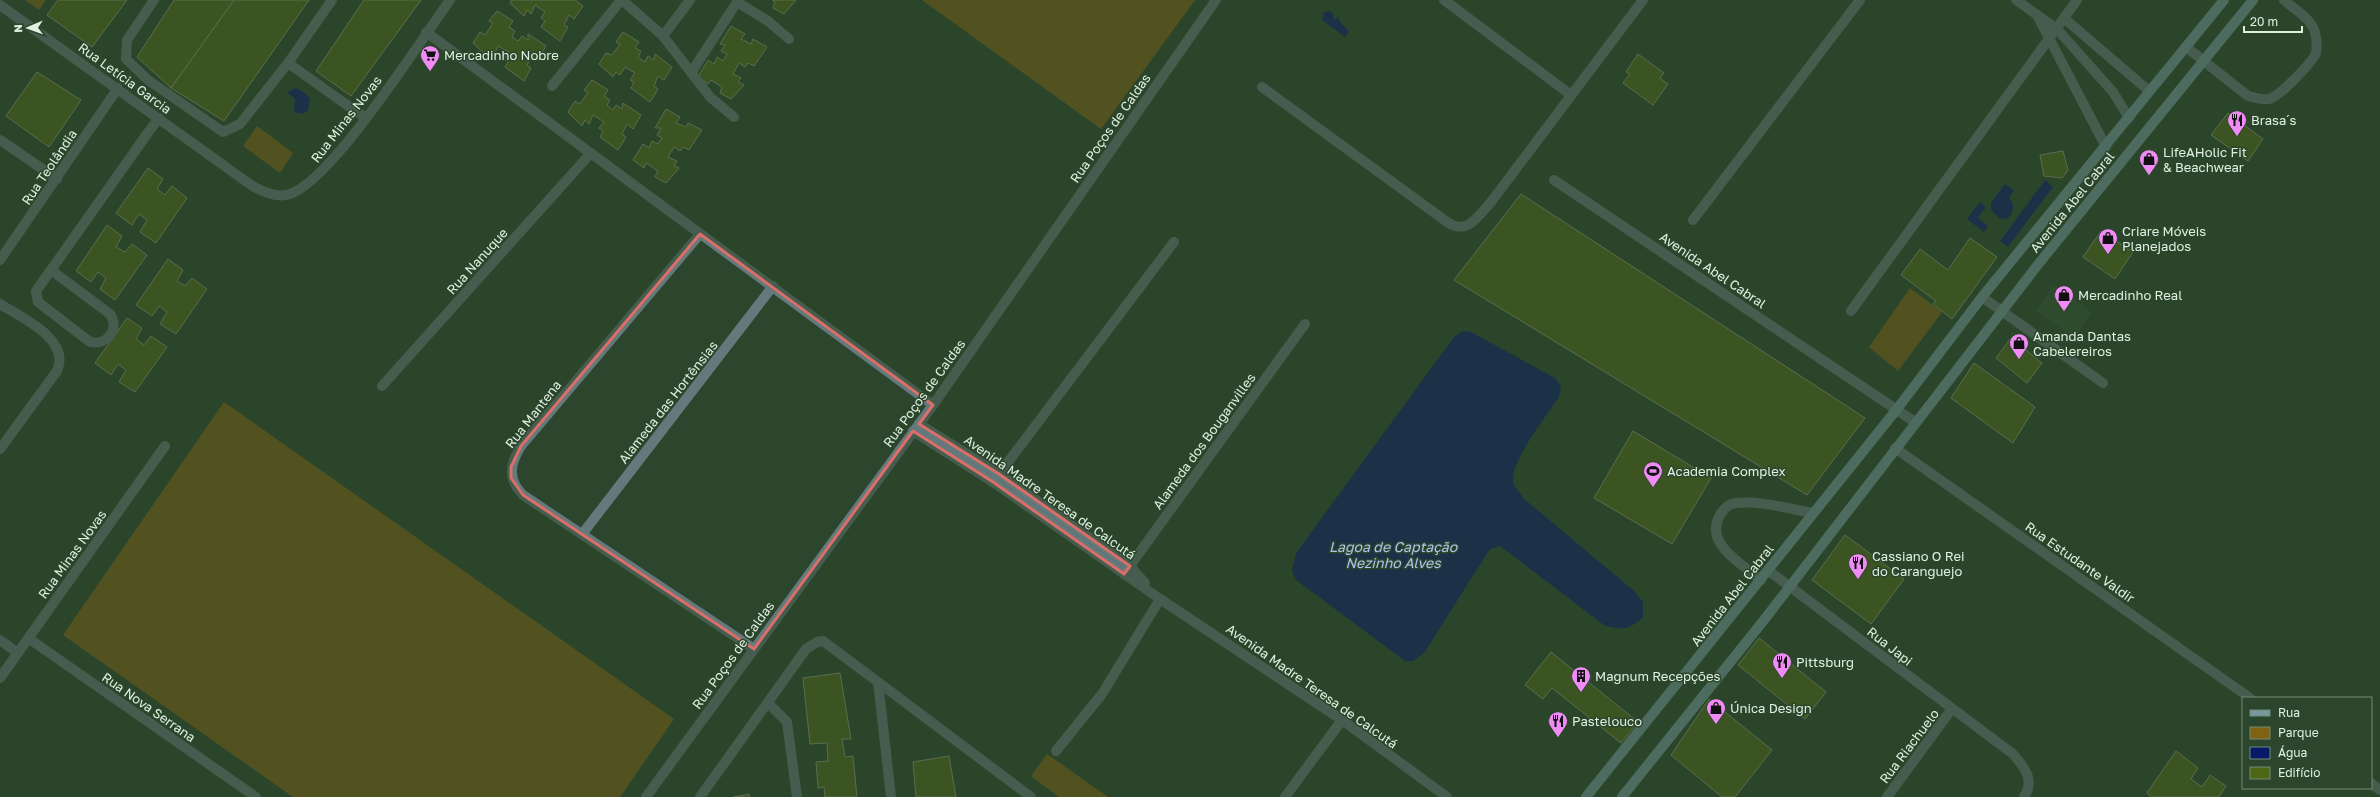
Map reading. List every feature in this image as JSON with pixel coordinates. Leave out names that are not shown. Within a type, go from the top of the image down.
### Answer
[{"type":"main road","name":"Avenida Abel Cabral","points":[[1586,797],[1769,571],[1812,512],[1897,409],[1982,297],[2106,147],[2224,0]]},
{"type":"main road","name":"Avenida Abel Cabral","points":[[1622,797],[1764,620],[1789,585],[1915,422],[2003,312],[2040,262],[2253,0]]},
{"type":"street","points":[[154,0],[127,40],[126,59],[148,80],[223,132],[240,124],[288,63],[332,0]]},
{"type":"street","name":"Rua Minas Novas","points":[[234,173],[262,192],[286,195],[302,188],[329,165],[366,118],[450,0]]},
{"type":"street","points":[[552,86],[622,0],[664,36],[710,97],[734,117]]},
{"type":"street","points":[[664,36],[690,0]]},
{"type":"street","name":"Rua Poços de Caldas","points":[[646,797],[933,405],[1216,0]]},
{"type":"street","points":[[1444,0],[1571,95]]},
{"type":"street","points":[[1262,87],[1447,222],[1458,228],[1473,222],[1492,202],[1643,0]]},
{"type":"street","points":[[1693,220],[1860,0]]},
{"type":"street","points":[[2016,0],[2037,16],[2058,29],[2113,92],[2129,118]]},
{"type":"street","points":[[1851,311],[2049,39],[2058,29],[2077,0]]},
{"type":"street","points":[[2186,47],[2248,96],[2258,99],[2269,99],[2279,94],[2314,57],[2317,45],[2315,32],[2307,19],[2284,0]]},
{"type":"street","points":[[691,73],[733,1],[768,21],[788,39]]},
{"type":"street","name":"Rua Letícia Garcia","points":[[0,5],[118,88],[234,173]]},
{"type":"street","points":[[2037,16],[2106,147]]},
{"type":"street","points":[[2064,20],[2149,92]]},
{"type":"street","points":[[426,32],[933,405]]},
{"type":"street","points":[[288,63],[366,118]]},
{"type":"street","name":"Rua Teolândia","points":[[0,260],[118,88]]},
{"type":"street","points":[[51,270],[110,314],[114,326],[113,331],[106,340],[95,343],[90,342],[38,302],[36,291],[159,118]]},
{"type":"street","points":[[0,140],[57,179]]},
{"type":"street","name":"Rua Nanuque","points":[[382,386],[591,153]]},
{"type":"street","name":"Avenida Abel Cabral","points":[[1554,180],[1915,422]]},
{"type":"street","name":"Rua Mantena","points":[[700,234],[545,416],[514,457],[511,467],[511,478],[516,487],[534,502],[583,533],[754,649]]},
{"type":"street","points":[[996,478],[1174,242]]},
{"type":"street","name":"Alameda das Hortênsias","points":[[583,533],[773,286]]},
{"type":"street","points":[[1982,297],[2103,383]]},
{"type":"street","points":[[0,304],[52,341],[59,351],[60,358],[57,372],[0,448]]},
{"type":"street","name":"Alameda dos Bouganvilles","points":[[1127,570],[1305,324]]},
{"type":"street","name":"Avenida Madre Teresa de Calcutá","points":[[916,427],[996,478],[1127,570],[1160,599],[1342,720],[1447,797]]},
{"type":"street","name":"Rua Minas Novas","points":[[0,678],[165,446]]},
{"type":"street","name":"Rua Estudante Valdir","points":[[1895,448],[2249,697]]},
{"type":"street","points":[[1761,580],[1718,541],[1716,527],[1724,508],[1730,504],[1738,502],[1812,512]]},
{"type":"street","name":"Rua Japi","points":[[1769,571],[1952,710],[1996,740],[2013,754],[2029,777],[2029,789],[2024,797]]},
{"type":"street","points":[[1056,751],[1102,694],[1160,599]]},
{"type":"street","name":"Rua Nova Serrana","points":[[28,638],[256,797]]},
{"type":"street","points":[[0,640],[18,653]]},
{"type":"street","points":[[700,797],[806,650],[817,642],[823,641],[829,644],[1031,797]]},
{"type":"street","points":[[878,682],[891,797]]},
{"type":"street","points":[[768,703],[786,722],[797,797]]},
{"type":"street","name":"Rua Riachuelo","points":[[1887,797],[1952,710]]},
{"type":"street","points":[[1285,797],[1342,720]]},
{"type":"street","points":[[2372,784],[2380,790]]},
{"type":"highlighted area","points":[[700,234],[933,405],[919,424],[999,474],[1130,566],[1124,574],[993,482],[913,431],[754,649],[523,495],[511,478],[511,467],[521,446]]},
{"type":"shaded area","name":"Mercadinho Real","points":[[2053,285],[2092,312],[2075,337],[2036,311]]},
{"type":"green space","points":[[25,0],[46,0],[39,10]]},
{"type":"green space","points":[[922,0],[1195,0],[1101,129]]},
{"type":"green space","points":[[257,126],[293,153],[280,173],[243,146]]},
{"type":"green space","points":[[1910,288],[1942,312],[1898,371],[1869,347]]},
{"type":"green space","points":[[224,402],[674,719],[620,797],[293,797],[63,635]]},
{"type":"green space","points":[[1047,754],[1108,797],[1059,797],[1031,776]]},
{"type":"water","points":[[1324,12],[1332,12],[1334,20],[1338,17],[1341,23],[1349,31],[1345,37],[1322,20]]},
{"type":"water","points":[[296,88],[304,92],[310,99],[308,111],[302,114],[294,112],[295,99],[287,92]]},
{"type":"water","points":[[2045,180],[2053,187],[2008,247],[2000,241]]},
{"type":"water","points":[[2005,184],[2014,191],[2009,197],[2013,208],[2012,213],[2008,218],[2000,219],[1991,210],[1991,203]]},
{"type":"water","points":[[1980,202],[1986,207],[1978,218],[1988,226],[1984,232],[1967,219]]},
{"type":"water","name":"Lagoa de Captação Nezinho Alves","points":[[1462,331],[1471,332],[1555,378],[1561,386],[1559,397],[1529,440],[1522,453],[1513,476],[1514,485],[1523,498],[1633,590],[1643,602],[1643,617],[1633,625],[1626,628],[1605,626],[1500,546],[1490,549],[1424,653],[1413,661],[1405,661],[1296,580],[1292,571],[1296,553],[1454,337]]},
{"type":"building","points":[[58,0],[127,0],[92,47],[47,15]]},
{"type":"building","points":[[174,0],[234,0],[171,88],[137,57]]},
{"type":"building","points":[[234,0],[309,0],[224,121],[171,88]]},
{"type":"building","points":[[364,0],[421,0],[351,96],[316,71]]},
{"type":"building","points":[[511,0],[575,0],[583,6],[574,19],[569,15],[564,25],[568,27],[560,41],[541,27],[545,21],[541,18],[545,12],[535,5],[531,14],[527,10],[524,16],[510,3]]},
{"type":"building","points":[[772,0],[796,0],[784,14],[773,8],[775,2]]},
{"type":"building","points":[[497,11],[513,21],[509,27],[515,31],[512,37],[518,41],[522,36],[528,40],[528,34],[546,46],[538,60],[532,56],[527,65],[531,68],[524,81],[505,67],[508,62],[504,59],[509,52],[498,46],[494,55],[490,51],[487,56],[473,43],[480,32],[485,35],[493,23],[489,21]]},
{"type":"building","points":[[731,26],[745,34],[741,39],[751,44],[753,39],[767,47],[754,66],[748,63],[745,67],[739,63],[733,74],[741,78],[738,82],[744,85],[731,99],[720,93],[722,87],[711,80],[708,84],[698,77],[708,60],[714,64],[717,57],[723,61],[727,54],[721,51],[725,45],[720,44]]},
{"type":"building","points":[[623,32],[639,42],[635,48],[641,51],[638,57],[645,62],[648,56],[654,60],[655,54],[672,67],[664,80],[658,76],[654,86],[658,89],[650,102],[631,88],[634,82],[630,80],[635,73],[625,67],[620,75],[616,72],[613,77],[599,64],[606,53],[612,55],[620,44],[616,42]]},
{"type":"building","points":[[1638,54],[1664,73],[1660,78],[1668,84],[1653,105],[1623,83],[1630,74],[1626,72]]},
{"type":"building","points":[[37,72],[81,100],[49,147],[6,116]]},
{"type":"building","points":[[592,80],[608,90],[604,96],[610,100],[607,105],[613,110],[616,105],[622,109],[623,103],[641,115],[633,129],[627,124],[622,134],[626,137],[618,150],[600,137],[603,131],[599,128],[604,122],[593,115],[589,124],[585,120],[582,126],[568,112],[575,101],[580,104],[588,92],[584,90]]},
{"type":"building","points":[[666,109],[680,117],[676,123],[686,127],[688,123],[702,130],[689,150],[683,147],[680,151],[674,147],[668,157],[677,161],[674,166],[679,168],[666,183],[655,177],[658,171],[646,163],[644,168],[633,160],[643,144],[649,148],[652,141],[658,144],[662,138],[657,135],[661,128],[655,128]]},
{"type":"building","name":"Brasa´s","points":[[2228,113],[2263,139],[2248,161],[2211,135]]},
{"type":"building","points":[[2063,151],[2068,170],[2062,178],[2044,176],[2040,155]]},
{"type":"building","points":[[148,168],[163,179],[157,189],[165,195],[172,186],[187,198],[156,243],[140,232],[147,220],[139,214],[132,225],[116,213]]},
{"type":"building","points":[[1521,194],[1865,418],[1807,495],[1454,280]]},
{"type":"building","points":[[107,225],[122,236],[116,247],[125,252],[132,244],[147,255],[115,300],[100,289],[106,278],[98,272],[91,282],[76,271]]},
{"type":"building","name":"Criare Móveis Planejados","points":[[2101,231],[2133,252],[2115,279],[2083,257]]},
{"type":"building","points":[[1970,238],[1997,257],[1952,319],[1933,304],[1936,301],[1901,275],[1920,249],[1948,270]]},
{"type":"building","points":[[168,259],[183,270],[177,281],[185,286],[192,278],[207,289],[176,334],[160,324],[167,312],[159,306],[152,316],[136,305]]},
{"type":"building","points":[[127,318],[142,328],[136,339],[144,345],[151,336],[167,347],[135,392],[119,382],[126,370],[118,364],[111,375],[95,363]]},
{"type":"building","name":"Amanda Dantas Cabelereiros","points":[[2011,338],[2042,363],[2027,383],[1996,358]]},
{"type":"building","points":[[1974,363],[2035,407],[2013,443],[1951,398]]},
{"type":"building","name":"Academia Complex","points":[[1633,431],[1711,478],[1672,544],[1594,498]]},
{"type":"building","name":"Cassiano O Rei do Caranguejo","points":[[1845,535],[1904,579],[1871,624],[1812,580]]},
{"type":"building","name":"Pittsburg","points":[[1759,638],[1826,692],[1805,719],[1738,665]]},
{"type":"building","name":"Magnum Recepções","points":[[1551,652],[1638,722],[1621,743],[1552,688],[1543,699],[1525,685]]},
{"type":"building","points":[[840,673],[851,739],[842,739],[845,757],[853,756],[857,797],[825,797],[824,787],[818,788],[816,762],[828,761],[827,743],[810,744],[803,678]]},
{"type":"building","name":"Única Design","points":[[1709,699],[1772,750],[1735,797],[1722,797],[1671,755]]},
{"type":"building","points":[[2176,751],[2198,768],[2191,779],[2202,787],[2210,775],[2226,786],[2219,797],[2151,797],[2147,793]]},
{"type":"building","points":[[949,756],[956,797],[916,797],[913,762]]},
{"type":"building","points":[[749,794],[750,797],[733,797]]},
{"type":"place","name":"Mercadinho Nobre","points":[[430,72]]},
{"type":"place","name":"Brasa´s","points":[[2237,137]]},
{"type":"place","name":"LifeAHolic Fit & Beachwear","points":[[2149,176]]},
{"type":"place","name":"Criare Móveis Planejados","points":[[2108,255]]},
{"type":"place","name":"Mercadinho Real","points":[[2064,312]]},
{"type":"place","name":"Amanda Dantas Cabelereiros","points":[[2019,360]]},
{"type":"place","name":"Academia Complex","points":[[1653,488]]},
{"type":"place","name":"Cassiano O Rei do Caranguejo","points":[[1858,580]]},
{"type":"place","name":"Pittsburg","points":[[1782,679]]},
{"type":"place","name":"Magnum Recepções","points":[[1581,693]]},
{"type":"place","name":"Única Design","points":[[1716,725]]},
{"type":"place","name":"Pastelouco","points":[[1558,738]]}]
